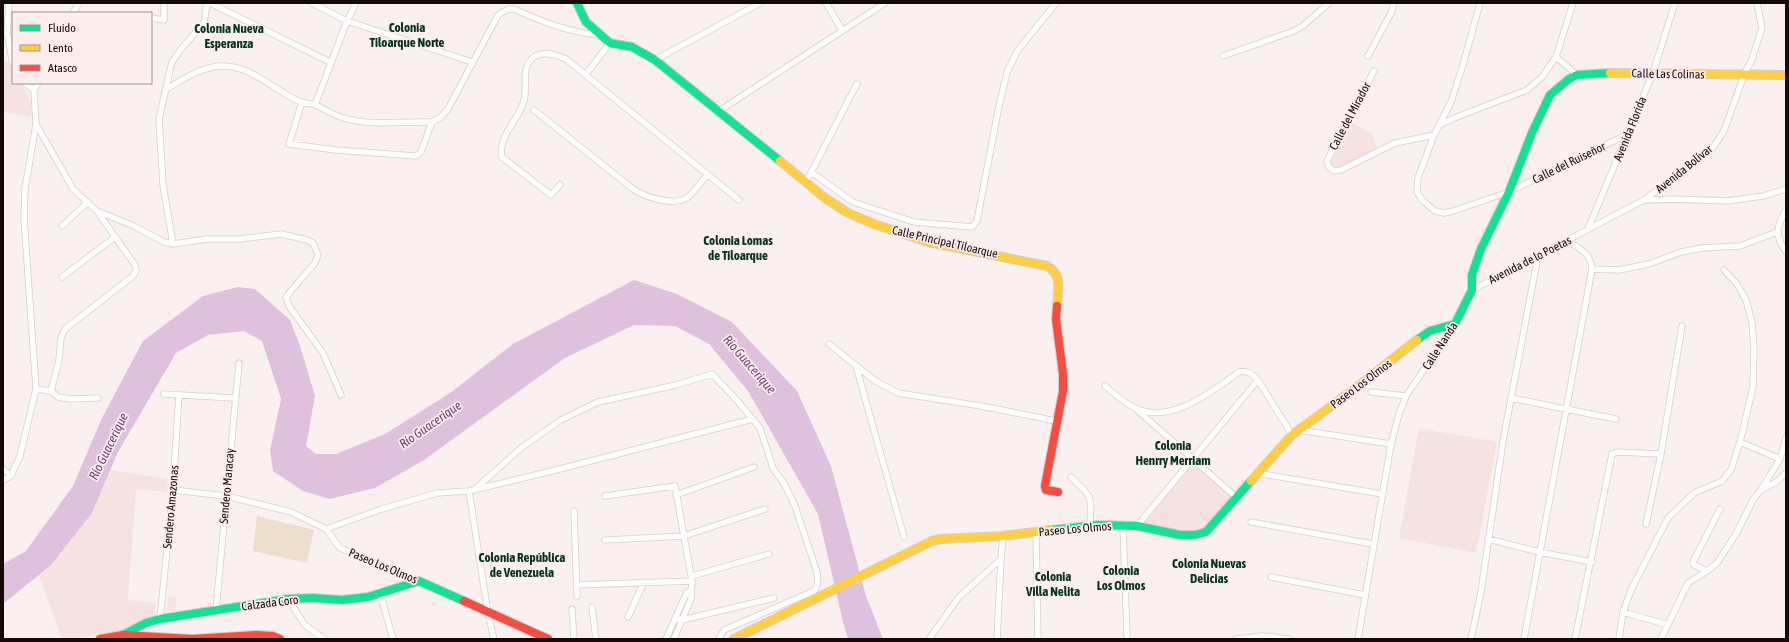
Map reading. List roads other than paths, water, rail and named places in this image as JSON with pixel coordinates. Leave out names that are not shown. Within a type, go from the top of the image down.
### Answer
[{"type":"street","points":[[9,3],[7,33],[12,59]]},
{"type":"street","points":[[74,12],[79,3]]},
{"type":"street","points":[[152,18],[164,20],[164,3]]},
{"type":"street","points":[[173,244],[163,185],[159,119],[168,88],[172,62],[204,23],[207,3]]},
{"type":"street","points":[[210,3],[330,62]]},
{"type":"street","points":[[312,3],[347,21],[472,62]]},
{"type":"street","points":[[315,104],[330,62],[356,3]]},
{"type":"street","points":[[577,3],[586,22],[610,43],[586,74]]},
{"type":"street","points":[[655,60],[760,3]]},
{"type":"street","points":[[826,3],[842,30]]},
{"type":"street","points":[[719,111],[885,3]]},
{"type":"street","points":[[811,172],[853,202],[914,222],[972,227],[975,225],[1007,72],[1018,50],[1056,3]]},
{"type":"street","points":[[1223,56],[1294,31],[1304,25],[1329,3]]},
{"type":"street","points":[[1368,56],[1391,13],[1394,3]]},
{"type":"street","name":"Calle del Ruiseñor","points":[[1480,3],[1451,102],[1434,135],[1418,178],[1417,192],[1422,200],[1435,210],[1444,213],[1453,211],[1509,192],[1628,134]]},
{"type":"street","points":[[1439,125],[1527,90],[1542,77],[1556,57],[1573,3]]},
{"type":"street","name":"Avenida Florida","points":[[1588,230],[1653,73],[1675,3]]},
{"type":"street","name":"Avenida Bolívar","points":[[1588,230],[1644,200],[1712,149],[1724,131],[1744,75],[1752,59],[1762,28],[1757,3]]},
{"type":"street","points":[[168,88],[201,70],[221,66],[239,69],[263,80],[302,102],[315,104],[331,114],[359,121],[432,122],[441,117],[448,109],[498,15],[508,8],[560,28],[583,34],[602,35]]},
{"type":"street","name":"Calle Principal Tiloarque","points":[[610,43],[632,47],[655,60],[806,182],[839,208],[853,216],[912,237],[1040,263],[1056,271],[1059,282],[1056,319],[1063,374],[1062,391],[1044,486],[1046,490],[1058,492]]},
{"type":"street","points":[[560,185],[551,195],[502,157],[500,148],[503,140],[514,123],[524,100],[526,87],[525,72],[528,64],[534,57],[542,53],[555,54],[566,59],[739,200]]},
{"type":"street","points":[[1556,57],[1577,75]]},
{"type":"street","name":"Calle del Mirador","points":[[1374,71],[1327,161],[1329,167],[1334,171],[1341,170],[1395,143],[1434,135]]},
{"type":"street","name":"Calle Las Colinas","points":[[1577,75],[1653,73],[1744,75],[1786,74]]},
{"type":"street","name":"Calle Nanda","points":[[1358,639],[1391,444],[1399,414],[1406,396],[1455,324],[1472,290],[1472,275],[1481,249],[1509,192],[1532,132],[1550,95],[1569,79],[1577,75]]},
{"type":"street","points":[[26,84],[34,90]]},
{"type":"street","points":[[3,480],[11,476],[20,456],[36,389],[24,218],[25,189],[36,124],[34,90],[37,84]]},
{"type":"street","points":[[806,182],[857,84]]},
{"type":"street","points":[[302,102],[290,144],[336,150],[416,156],[421,152],[432,122]]},
{"type":"street","points":[[534,110],[633,190],[642,195],[666,201],[687,197],[707,175]]},
{"type":"street","points":[[36,124],[72,189],[87,203],[97,211],[134,226],[164,242],[173,244],[207,239],[240,239],[281,234],[307,240],[313,243],[318,255],[315,263],[286,298],[289,306],[323,353],[340,396]]},
{"type":"street","points":[[1644,200],[1667,199],[1728,201],[1764,196],[1786,189]]},
{"type":"street","points":[[62,226],[87,203]]},
{"type":"street","points":[[1786,210],[1777,232],[1779,242],[1786,252]]},
{"type":"street","points":[[51,392],[60,360],[61,338],[65,329],[133,276],[136,271],[135,265],[97,211]]},
{"type":"street","name":"Avenida de lo Poetas","points":[[1472,290],[1588,230]]},
{"type":"street","points":[[1592,269],[1619,270],[1702,248],[1740,246],[1777,232]]},
{"type":"street","points":[[62,277],[115,237]]},
{"type":"street","points":[[1524,639],[1592,269],[1591,260],[1587,254],[1568,241]]},
{"type":"street","points":[[1471,639],[1481,592],[1511,398],[1538,256]]},
{"type":"street","points":[[1619,639],[1623,612],[1631,590],[1668,518],[1694,493],[1722,480],[1731,470],[1740,442],[1753,388],[1754,349],[1752,322],[1746,300],[1737,284],[1724,270]]},
{"type":"street","name":"Paseo Los Olmos","points":[[734,639],[921,546],[941,538],[1003,536],[1090,526],[1138,526],[1180,535],[1206,532],[1257,473],[1296,432],[1430,331],[1455,324]]},
{"type":"street","points":[[1646,524],[1661,454],[1682,326]]},
{"type":"street","points":[[829,344],[874,380],[898,393],[981,406],[1056,421]]},
{"type":"street","name":"Sendero Maracay","points":[[216,610],[234,398],[239,363]]},
{"type":"street","points":[[856,366],[904,537]]},
{"type":"street","points":[[1134,407],[1146,412],[1161,412],[1187,406],[1219,388],[1239,372],[1245,370],[1258,380],[1296,432],[1391,444]]},
{"type":"street","points":[[472,490],[521,448],[560,420],[598,402],[676,385],[712,374],[754,419],[760,428],[773,468],[785,485],[795,506],[817,572],[817,587],[814,591],[724,630],[719,639]]},
{"type":"street","points":[[1138,526],[1258,380]]},
{"type":"street","points":[[1105,386],[1134,407],[1236,497]]},
{"type":"street","points":[[36,389],[51,392],[58,397],[69,399],[98,398]]},
{"type":"street","points":[[1371,392],[1406,396]]},
{"type":"street","points":[[164,394],[234,398]]},
{"type":"street","name":"Sendero Amazonas","points":[[160,619],[173,490],[179,394]]},
{"type":"street","points":[[1511,398],[1616,419]]},
{"type":"street","points":[[326,529],[437,493],[472,490],[754,419]]},
{"type":"street","points":[[1661,639],[1688,583],[1707,571],[1716,563],[1736,534],[1754,498],[1761,490],[1780,459],[1786,438]]},
{"type":"street","points":[[1740,442],[1780,459]]},
{"type":"street","points":[[1576,639],[1612,454],[1617,452],[1661,454]]},
{"type":"street","points":[[676,495],[754,467]]},
{"type":"street","points":[[3,469],[11,476]]},
{"type":"street","points":[[1257,473],[1382,494]]},
{"type":"street","points":[[1761,490],[1776,482],[1786,473]]},
{"type":"street","points":[[1072,477],[1090,494],[1090,526]]},
{"type":"street","points":[[605,496],[675,486],[692,578],[691,599],[674,639]]},
{"type":"street","name":"Paseo Los Olmos","points":[[173,490],[226,496],[291,512],[326,529],[340,548],[419,581],[548,639]]},
{"type":"street","points":[[472,490],[488,613],[494,639]]},
{"type":"street","points":[[605,540],[684,536],[765,508]]},
{"type":"street","points":[[1707,571],[1694,565],[1693,562],[1720,508]]},
{"type":"street","points":[[574,511],[577,596]]},
{"type":"street","points":[[1251,522],[1373,544]]},
{"type":"street","points":[[1123,526],[1127,636]]},
{"type":"street","points":[[1036,532],[1038,639]]},
{"type":"street","points":[[997,639],[1003,536]]},
{"type":"street","points":[[1488,539],[1539,552],[1592,562]]},
{"type":"street","points":[[576,585],[692,578],[769,554]]},
{"type":"street","points":[[929,639],[959,597],[1001,558]]},
{"type":"street","points":[[1271,577],[1365,595]]},
{"type":"street","name":"Calzada Coro","points":[[123,635],[146,623],[160,619],[288,600],[313,598],[342,600],[380,593],[419,581]]},
{"type":"street","points":[[628,617],[644,582]]},
{"type":"street","points":[[666,639],[687,592],[691,590]]},
{"type":"street","points":[[380,593],[393,639]]},
{"type":"street","points":[[675,618],[682,620],[774,598]]},
{"type":"street","points":[[288,600],[305,626],[324,639]]},
{"type":"street","points":[[592,608],[596,639]]},
{"type":"street","points":[[572,609],[574,639]]},
{"type":"street","points":[[1623,612],[1668,625]]},
{"type":"street","points":[[100,639],[123,635],[192,639],[256,635],[272,636],[280,639]]},
{"type":"street","points":[[1236,639],[1262,636],[1289,639]]},
{"type":"water","name":"Río Guacerique","points":[[634,280],[677,294],[732,322],[797,391],[831,466],[866,596],[883,639],[848,639],[818,514],[748,391],[709,344],[675,326],[634,325],[565,358],[424,460],[375,488],[330,499],[303,491],[273,471],[270,450],[281,399],[262,341],[244,331],[208,335],[176,353],[118,452],[92,513],[51,565],[3,604],[3,564],[26,551],[73,486],[102,418],[143,341],[203,296],[238,287],[255,289],[290,320],[300,346],[315,396],[306,446],[316,454],[336,454],[385,434],[450,393],[513,344]]},
{"type":"district","name":"Colonia Tiloarque Norte","points":[[407,34]]},
{"type":"district","name":"Colonia Nueva Esperanza","points":[[229,36]]},
{"type":"district","name":"Colonia Lomas de Tiloarque","points":[[738,248]]},
{"type":"district","name":"Colonia Henrry Merriam","points":[[1173,452]]},
{"type":"district","name":"Colonia República de Venezuela","points":[[522,564]]},
{"type":"district","name":"Colonia Nuevas Delicias","points":[[1209,570]]},
{"type":"district","name":"Colonia Los Olmos","points":[[1121,578]]},
{"type":"district","name":"Colonia Villa Nelita","points":[[1053,584]]}]
